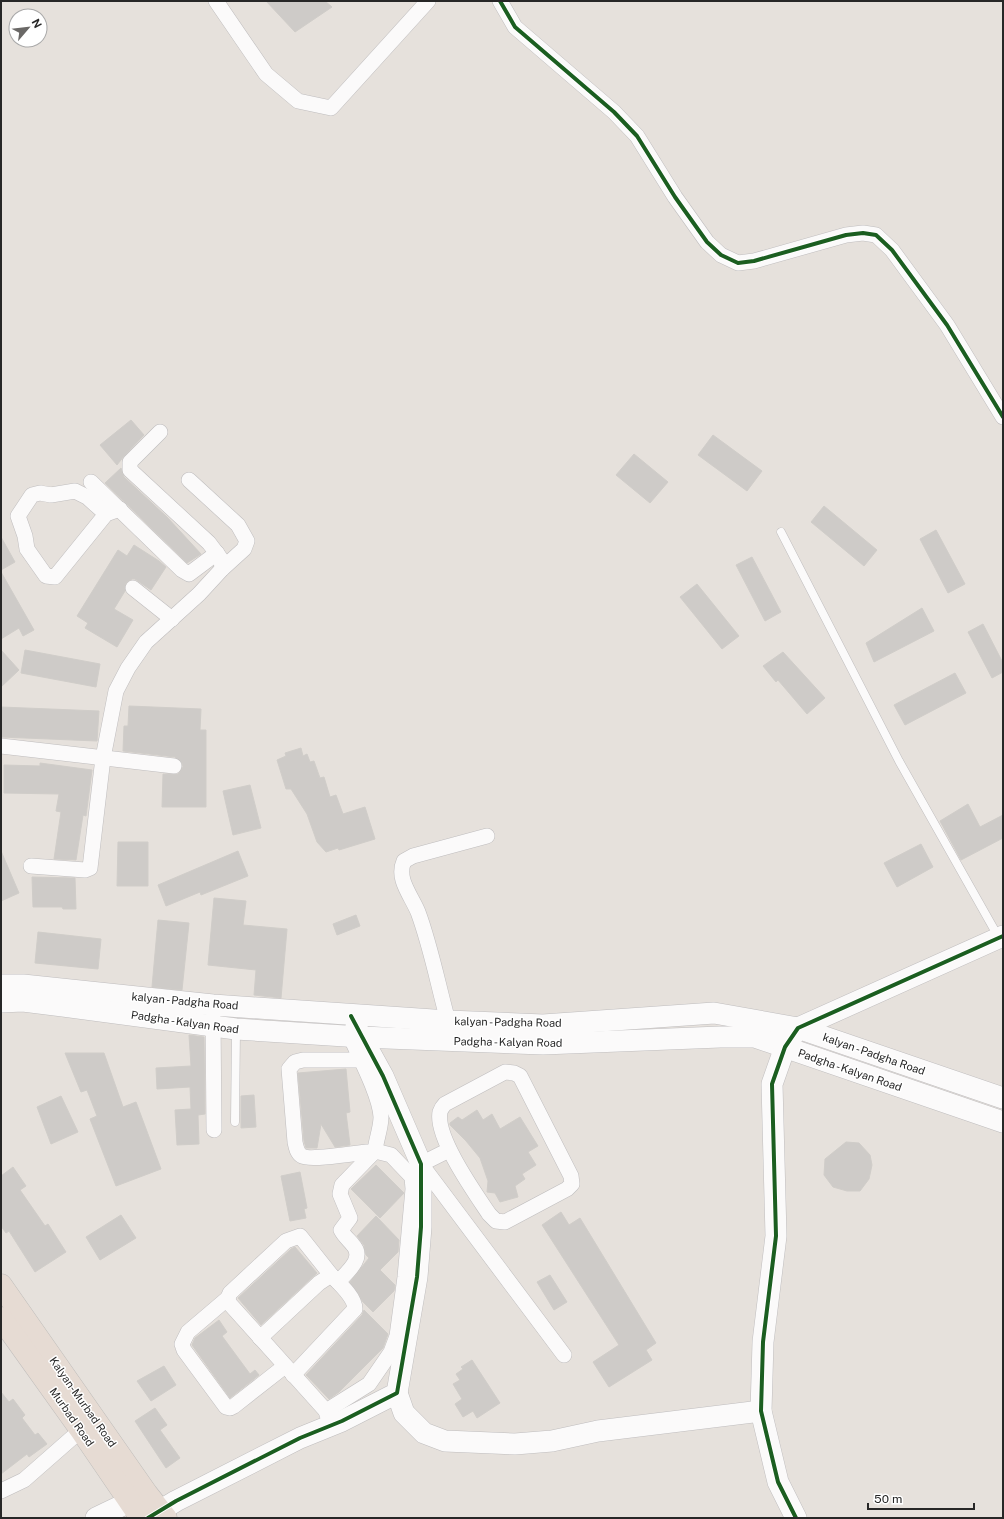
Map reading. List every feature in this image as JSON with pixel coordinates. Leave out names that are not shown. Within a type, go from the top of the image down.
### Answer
[{"type":"highway","name":"Kalyan-Murbad Road","points":[[1,1285],[148,1510]]},
{"type":"highway","name":"Murbad Road","points":[[1,1318],[81,1430],[148,1510]]},
{"type":"main road","points":[[796,1518],[778,1482],[761,1411],[763,1342],[776,1236],[772,1084],[786,1047],[798,1028],[1001,937]]},
{"type":"main road","name":"kalyan - Padgha Road","points":[[1,985],[23,993],[118,1004],[213,1004],[351,1016],[448,1021],[543,1035],[714,1013],[798,1028],[1003,1098]]},
{"type":"main road","points":[[1,1002],[23,993]]},
{"type":"main road","name":"Padgha - Kalyan Road","points":[[118,1004],[236,1029],[356,1036],[543,1035],[755,1037],[1003,1122]]},
{"type":"main road","points":[[351,1016],[356,1036],[383,1076],[421,1164],[421,1227],[417,1277],[397,1393],[404,1414],[424,1433],[445,1441],[515,1444],[552,1441],[598,1431],[761,1411]]},
{"type":"main road","points":[[96,1518],[148,1510],[176,1501],[300,1438],[328,1418],[397,1393]]},
{"type":"street","points":[[216,1],[266,74],[298,101],[331,108],[428,1]]},
{"type":"street","points":[[500,1],[515,27],[614,112],[637,136],[675,197],[707,242],[721,255],[738,264],[754,261],[846,235],[863,233],[876,235],[892,250],[947,325],[1003,417]]},
{"type":"street","points":[[160,432],[130,462],[130,470],[217,552],[221,559],[222,568]]},
{"type":"street","points":[[31,866],[85,870],[90,868],[103,758],[116,691],[128,668],[146,642],[199,594],[222,568],[244,550],[247,541],[238,525],[189,480]]},
{"type":"street","points":[[91,482],[113,511]]},
{"type":"street","points":[[113,511],[55,576],[46,576],[27,549],[25,536],[18,516],[32,495],[40,493],[51,495],[75,491],[113,511],[182,570],[189,574],[199,594]]},
{"type":"street","points":[[189,574],[217,552]]},
{"type":"street","points":[[133,588],[172,619]]},
{"type":"street","points":[[1,746],[174,766]]},
{"type":"street","points":[[448,1021],[418,912],[402,878],[401,868],[404,861],[413,856],[487,836]]},
{"type":"street","points":[[213,1004],[214,1130]]},
{"type":"street","points":[[260,1338],[318,1283],[335,1278],[356,1259],[358,1254],[357,1249],[343,1234],[342,1230],[350,1218],[340,1194],[342,1185],[374,1151],[381,1117],[376,1098],[360,1060],[356,1036]]},
{"type":"street","points":[[228,1298],[229,1303],[328,1418],[370,1384],[391,1352],[397,1336],[405,1277],[412,1177],[391,1155],[374,1151],[314,1158],[303,1156],[298,1151],[295,1142],[289,1069],[295,1062],[303,1060],[360,1060]]},
{"type":"street","points":[[505,1072],[514,1072],[520,1076],[571,1176],[572,1184],[567,1189],[505,1222],[496,1221],[489,1214],[449,1150],[441,1122],[440,1111],[445,1104],[505,1072]]},
{"type":"street","points":[[449,1150],[421,1164],[564,1355]]},
{"type":"street","points":[[300,1236],[352,1300],[355,1309],[289,1371],[230,1408],[226,1407],[184,1350],[182,1344],[188,1332],[228,1298],[230,1293],[286,1241],[293,1237],[300,1236]]},
{"type":"street","points":[[1,1491],[24,1480],[81,1430]]},
{"type":"lane","points":[[781,532],[899,761],[1001,937]]},
{"type":"lane","points":[[235,1122],[236,1029]]},
{"type":"building","points":[[266,1],[325,1],[332,7],[295,32]]},
{"type":"building","points":[[131,420],[144,435],[117,465],[100,445]]},
{"type":"building","points":[[713,435],[762,471],[747,491],[698,455]]},
{"type":"building","points":[[634,454],[668,482],[650,503],[616,475]]},
{"type":"building","points":[[121,468],[124,477],[167,517],[201,554],[187,563],[105,483]]},
{"type":"building","points":[[824,506],[877,550],[864,566],[811,522]]},
{"type":"building","points":[[936,530],[965,584],[948,593],[920,539]]},
{"type":"building","points":[[1,537],[15,562],[1,570]]},
{"type":"building","points":[[134,545],[166,567],[151,590],[135,579],[132,579],[126,583],[125,591],[114,609],[133,620],[117,647],[85,628],[88,623],[77,616],[118,550],[127,556]]},
{"type":"building","points":[[752,557],[781,612],[765,621],[736,565]]},
{"type":"building","points":[[1,572],[34,630],[23,636],[19,628],[1,639]]},
{"type":"building","points":[[697,584],[739,636],[722,649],[680,597]]},
{"type":"building","points":[[922,608],[934,631],[874,662],[866,643]]},
{"type":"building","points":[[983,624],[1003,663],[1003,672],[992,678],[968,632]]},
{"type":"building","points":[[1,650],[19,670],[1,687]]},
{"type":"building","points":[[25,650],[100,664],[96,687],[21,673]]},
{"type":"building","points":[[783,652],[825,698],[807,714],[778,680],[776,682],[763,666]]},
{"type":"building","points":[[955,673],[966,693],[905,725],[894,705]]},
{"type":"building","points":[[129,706],[201,709],[200,730],[206,730],[206,807],[162,807],[163,774],[178,774],[183,767],[182,763],[175,757],[123,751],[124,726],[128,726]]},
{"type":"building","points":[[1,707],[99,711],[97,741],[1,737]]},
{"type":"building","points":[[301,748],[303,756],[307,754],[310,762],[314,761],[320,778],[324,777],[330,797],[336,795],[343,814],[365,807],[375,839],[339,850],[338,848],[326,852],[317,842],[307,814],[291,789],[286,789],[277,760],[286,756],[285,753]]},
{"type":"building","points":[[40,763],[92,770],[86,816],[83,815],[76,860],[54,859],[61,812],[56,811],[59,794],[4,793],[4,765],[40,766]]},
{"type":"building","points":[[250,785],[261,828],[233,835],[223,791]]},
{"type":"building","points":[[968,804],[980,827],[1003,815],[1003,838],[961,860],[940,821]]},
{"type":"building","points":[[118,842],[148,842],[148,886],[117,886]]},
{"type":"building","points":[[921,844],[933,867],[897,887],[884,863]]},
{"type":"building","points":[[1,851],[19,893],[1,901]]},
{"type":"building","points":[[238,851],[248,876],[201,895],[200,892],[166,906],[158,885]]},
{"type":"building","points":[[32,877],[75,878],[76,909],[63,909],[62,907],[33,907]]},
{"type":"building","points":[[214,898],[246,901],[243,925],[287,929],[281,998],[254,995],[256,970],[208,965]]},
{"type":"building","points":[[356,915],[360,926],[337,935],[333,924]]},
{"type":"building","points":[[158,920],[189,923],[182,990],[152,987]]},
{"type":"building","points":[[38,932],[101,939],[98,969],[35,963]]},
{"type":"building","points":[[189,1035],[204,1037],[205,1114],[198,1115],[199,1144],[177,1145],[175,1110],[191,1109],[190,1087],[157,1089],[156,1068],[191,1066]]},
{"type":"building","points":[[65,1053],[104,1053],[123,1107],[136,1102],[161,1169],[116,1186],[90,1119],[97,1116],[87,1090],[81,1092]]},
{"type":"building","points":[[346,1069],[350,1112],[346,1113],[350,1145],[335,1147],[321,1124],[317,1148],[306,1148],[304,1141],[298,1073]]},
{"type":"building","points":[[254,1095],[256,1127],[241,1128],[241,1096]]},
{"type":"building","points":[[61,1096],[78,1132],[51,1144],[37,1107]]},
{"type":"building","points":[[477,1110],[483,1120],[492,1114],[500,1129],[520,1117],[538,1146],[528,1152],[536,1165],[522,1174],[525,1179],[515,1186],[518,1197],[500,1202],[495,1193],[487,1192],[488,1181],[480,1158],[450,1125],[450,1123],[458,1117],[462,1120]]},
{"type":"building","points":[[846,1142],[859,1143],[870,1155],[872,1165],[869,1179],[860,1191],[847,1191],[833,1187],[824,1175],[825,1159]]},
{"type":"building","points":[[376,1165],[404,1193],[380,1218],[351,1189]]},
{"type":"building","points":[[13,1167],[26,1186],[20,1190],[45,1226],[48,1224],[66,1252],[35,1272],[9,1231],[6,1233],[1,1226],[1,1176]]},
{"type":"building","points":[[300,1172],[307,1208],[304,1209],[306,1218],[290,1221],[281,1176]]},
{"type":"building","points":[[561,1212],[569,1225],[580,1218],[656,1343],[646,1350],[652,1360],[609,1387],[593,1362],[619,1345],[542,1225]]},
{"type":"building","points":[[121,1215],[136,1238],[100,1260],[86,1237]]},
{"type":"building","points":[[376,1216],[399,1240],[398,1252],[380,1270],[395,1285],[394,1291],[373,1312],[363,1302],[350,1282],[369,1258],[366,1255],[364,1245],[357,1236]]},
{"type":"building","points":[[295,1247],[317,1273],[261,1325],[238,1298]]},
{"type":"building","points":[[550,1275],[567,1302],[554,1310],[537,1282]]},
{"type":"building","points":[[364,1310],[388,1334],[383,1348],[339,1392],[329,1399],[306,1375],[362,1315]]},
{"type":"building","points":[[219,1320],[227,1332],[222,1336],[250,1374],[255,1370],[259,1375],[230,1398],[192,1345],[195,1338]]},
{"type":"building","points":[[472,1360],[500,1403],[477,1418],[473,1411],[463,1417],[455,1404],[462,1399],[453,1384],[460,1380],[456,1374],[463,1369],[461,1367]]},
{"type":"building","points":[[164,1366],[176,1385],[151,1401],[137,1381]]},
{"type":"building","points":[[1,1392],[9,1402],[13,1399],[25,1415],[22,1418],[35,1435],[38,1433],[47,1444],[29,1457],[27,1454],[1,1474]]},
{"type":"building","points":[[155,1408],[167,1425],[160,1430],[180,1458],[166,1468],[135,1421]]},
{"type":"cycle path","points":[[500,1],[515,27],[614,112],[637,136],[675,197],[707,242],[721,255],[738,263],[754,261],[846,235],[863,233],[876,235],[892,250],[947,325],[1003,417]]},
{"type":"cycle path","points":[[796,1518],[778,1482],[761,1411],[763,1342],[776,1236],[772,1084],[785,1047],[798,1028],[1003,936]]},
{"type":"cycle path","points":[[148,1518],[176,1501],[300,1438],[342,1421],[397,1393],[417,1277],[421,1227],[421,1164],[383,1076],[351,1016]]}]
